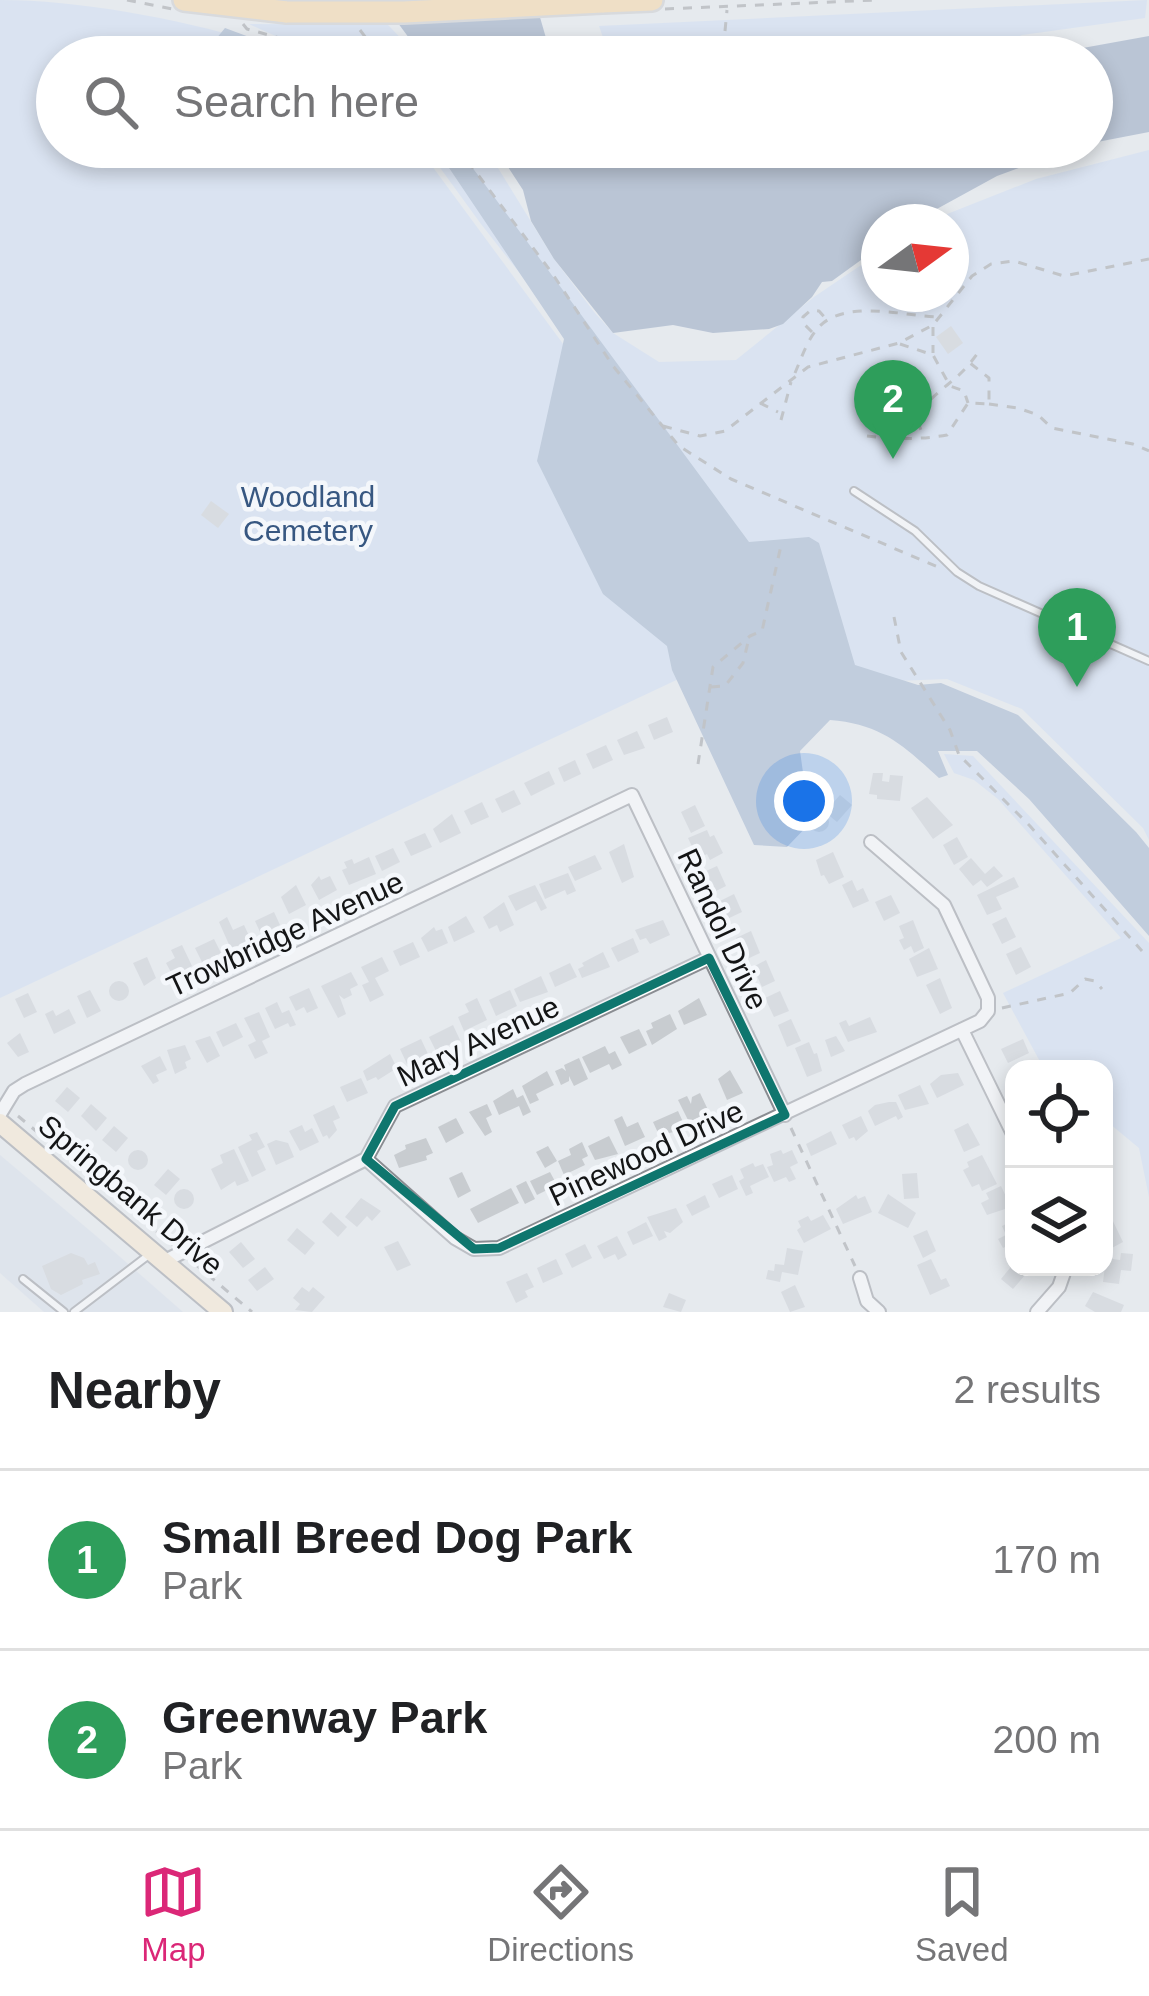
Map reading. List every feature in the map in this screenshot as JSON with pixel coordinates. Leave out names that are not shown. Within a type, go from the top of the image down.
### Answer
[{"type":"main road","points":[[184,0],[287,20],[652,0]]},
{"type":"main road","name":"Springbank Drive","points":[[9,1120],[167,1255],[223,1312]]},
{"type":"street","name":"Randol Drive","points":[[601,809],[632,795],[785,1115]]},
{"type":"street","name":"Trowbridge Avenue","points":[[0,1114],[8,1098],[25,1084],[601,809]]},
{"type":"street","points":[[871,842],[944,904],[988,998],[988,1011]]},
{"type":"street","name":"Mary Avenue","points":[[365,1160],[395,1106],[710,958]]},
{"type":"street","name":"Pinewood Drive","points":[[365,1160],[455,1238],[474,1249],[499,1248],[962,1030],[988,1011]]},
{"type":"street","points":[[962,1030],[1005,1118]]},
{"type":"street","points":[[167,1255],[365,1160]]},
{"type":"street","points":[[1037,1312],[1063,1276]]},
{"type":"street","points":[[860,1278],[867,1301],[879,1312]]},
{"type":"lane","points":[[854,491],[916,532],[957,572],[1149,661]]},
{"type":"lane","points":[[74,1312],[167,1255]]},
{"type":"lane","points":[[23,1279],[64,1312]]},
{"type":"path","points":[[701,8],[877,0]]},
{"type":"path","points":[[725,31],[727,10]]},
{"type":"path","points":[[242,19],[247,29],[272,36]]},
{"type":"path","points":[[287,20],[287,36]]},
{"type":"path","points":[[359,29],[364,36]]},
{"type":"path","points":[[474,168],[552,273],[613,366],[695,458],[923,563],[957,572]]},
{"type":"path","points":[[661,425],[700,436],[734,426],[793,377],[825,361],[899,344],[933,325],[971,275],[991,264],[1023,263],[1064,276],[1149,259]]},
{"type":"path","points":[[813,333],[803,317],[811,310],[826,319]]},
{"type":"path","points":[[781,420],[793,377],[813,333],[826,319],[854,312],[940,317]]},
{"type":"path","points":[[933,325],[933,355],[950,386],[964,391],[968,403]]},
{"type":"path","points":[[899,344],[933,355]]},
{"type":"path","points":[[924,439],[918,414],[977,353]]},
{"type":"path","points":[[970,363],[989,378]]},
{"type":"path","points":[[989,404],[989,378],[997,368]]},
{"type":"path","points":[[760,403],[780,413]]},
{"type":"path","points":[[968,403],[1018,408],[1038,415],[1052,428],[1133,444],[1149,452]]},
{"type":"path","points":[[867,436],[924,439],[947,435],[968,403]]},
{"type":"path","points":[[698,764],[712,667],[749,636],[762,632],[782,542]]},
{"type":"path","points":[[894,617],[901,652],[950,730],[959,755],[1142,951]]},
{"type":"path","points":[[708,688],[725,686],[742,663],[749,636]]},
{"type":"path","points":[[988,1011],[1070,993],[1085,979],[1102,989]]},
{"type":"path","points":[[785,1115],[860,1278]]},
{"type":"path","points":[[9,1120],[167,1255],[252,1312]]},
{"type":"highlighted area","points":[[709,958],[785,1115],[499,1248],[474,1249],[366,1159],[395,1106]]},
{"type":"shaded area","points":[[381,0],[535,0],[545,36],[408,36]]},
{"type":"shaded area","points":[[225,28],[247,36],[218,36]]},
{"type":"shaded area","points":[[1149,36],[1149,132],[1113,139],[1113,43]]},
{"type":"shaded area","points":[[449,168],[473,168],[749,542],[809,537],[819,543],[855,665],[918,685],[941,683],[1018,715],[1136,832],[1149,848],[1149,936],[1029,799],[977,751],[938,751],[948,775],[939,778],[890,738],[863,726],[830,720],[800,751],[810,823],[787,847],[754,845],[672,670],[667,646],[603,594],[537,461],[564,339]]},
{"type":"shaded area","points":[[509,168],[1019,168],[946,204],[861,204],[861,260],[832,281],[822,282],[783,324],[769,329],[713,333],[673,325],[613,333],[554,259],[531,221],[523,190]]},
{"type":"shaded area","points":[[0,1155],[183,1312],[44,1312],[0,1273]]},
{"type":"green space","name":"Woodland Cemetery","points":[[0,0],[154,17],[235,36],[36,36],[36,168],[433,168],[586,375],[721,659],[0,998]]},
{"type":"green space","points":[[1147,0],[1145,18],[1020,36],[603,36],[599,26]]},
{"type":"green space","points":[[249,24],[388,25],[399,36],[276,36]]},
{"type":"green space","points":[[1149,150],[1149,840],[1143,828],[1022,709],[947,679],[842,683],[440,168],[498,168],[554,259],[594,312],[613,333],[659,362],[736,360],[861,265],[861,312],[969,312],[969,205],[1036,179],[1079,168],[1113,168],[1113,159]]},
{"type":"green space","points":[[944,754],[973,756],[1149,943],[1149,1197],[1139,1148],[1113,1126],[1113,1060],[1039,1060],[1003,993],[1121,938],[998,799],[974,780],[954,773]]},
{"type":"building","points":[[951,326],[963,343],[948,354],[936,337]]},
{"type":"building","points":[[211,501],[229,514],[218,528],[201,515]]},
{"type":"building","points":[[667,717],[673,732],[654,740],[648,725]]},
{"type":"building","points":[[637,731],[645,748],[624,755],[617,740]]},
{"type":"building","points":[[606,745],[613,760],[593,769],[586,754]]},
{"type":"building","points":[[575,760],[581,774],[564,782],[558,768]]},
{"type":"building","points":[[549,771],[555,784],[531,796],[524,783]]},
{"type":"building","points":[[873,773],[883,773],[882,781],[889,782],[890,775],[903,776],[900,801],[869,794]]},
{"type":"building","points":[[514,790],[521,804],[502,813],[495,799]]},
{"type":"building","points":[[840,795],[852,805],[837,822],[825,812]]},
{"type":"building","points":[[927,797],[953,825],[933,839],[911,808]]},
{"type":"building","points":[[482,802],[489,817],[471,825],[464,811]]},
{"type":"building","points":[[695,805],[705,826],[691,833],[681,812]]},
{"type":"building","points":[[819,812],[829,822],[819,832],[809,822]]},
{"type":"building","points":[[452,814],[461,833],[440,843],[433,829]]},
{"type":"building","points":[[707,830],[723,853],[710,860],[707,854],[698,859],[688,838]]},
{"type":"building","points":[[425,833],[432,847],[411,856],[404,842]]},
{"type":"building","points":[[957,837],[968,857],[954,865],[943,845]]},
{"type":"building","points":[[624,844],[634,877],[622,883],[609,852]]},
{"type":"building","points":[[393,848],[400,862],[382,871],[375,856]]},
{"type":"building","points":[[833,852],[844,877],[829,884],[816,860]]},
{"type":"building","points":[[595,855],[602,869],[575,881],[568,867]]},
{"type":"building","points":[[369,857],[376,874],[349,885],[342,870],[347,868],[344,862],[352,859],[354,864]]},
{"type":"building","points":[[971,858],[985,874],[994,866],[1003,876],[987,887],[981,880],[973,886],[959,869]]},
{"type":"building","points":[[717,866],[726,886],[714,892],[704,872]]},
{"type":"building","points":[[568,873],[576,891],[567,895],[565,890],[545,899],[539,884]]},
{"type":"building","points":[[319,876],[321,880],[330,876],[337,890],[319,900],[311,885]]},
{"type":"building","points":[[1014,877],[1019,887],[996,897],[1002,909],[987,915],[977,895]]},
{"type":"building","points":[[852,880],[869,901],[853,908],[842,885]]},
{"type":"building","points":[[296,885],[306,905],[289,914],[281,897]]},
{"type":"building","points":[[535,885],[547,908],[541,911],[536,901],[516,911],[508,896]]},
{"type":"building","points":[[734,894],[742,912],[727,919],[718,902]]},
{"type":"building","points":[[891,895],[900,913],[884,921],[875,902]]},
{"type":"building","points":[[504,902],[514,925],[500,932],[497,925],[489,929],[483,917]]},
{"type":"building","points":[[274,912],[280,925],[261,934],[255,921]]},
{"type":"building","points":[[466,916],[475,932],[454,942],[448,927]]},
{"type":"building","points":[[227,917],[233,930],[244,925],[251,940],[231,949],[219,922]]},
{"type":"building","points":[[1006,917],[1016,937],[1002,944],[992,924]]},
{"type":"building","points":[[663,920],[670,935],[650,944],[646,938],[640,940],[635,930]]},
{"type":"building","points":[[913,920],[924,948],[914,953],[911,946],[904,950],[899,940],[904,938],[899,926]]},
{"type":"building","points":[[434,927],[442,929],[448,943],[428,952],[421,938]]},
{"type":"building","points":[[751,931],[760,953],[745,960],[736,938]]},
{"type":"building","points":[[633,938],[639,952],[618,962],[611,948]]},
{"type":"building","points":[[214,939],[221,953],[202,962],[195,948]]},
{"type":"building","points":[[413,942],[420,957],[400,966],[393,951]]},
{"type":"building","points":[[182,945],[192,966],[173,976],[166,963],[175,958],[171,950]]},
{"type":"building","points":[[1021,947],[1031,967],[1016,975],[1006,954]]},
{"type":"building","points":[[929,948],[938,969],[917,977],[909,959]]},
{"type":"building","points":[[603,952],[610,967],[582,978],[578,969],[582,963]]},
{"type":"building","points":[[147,957],[156,978],[144,986],[133,963]]},
{"type":"building","points":[[382,957],[389,971],[375,978],[384,995],[370,1002],[362,985],[369,982],[361,967]]},
{"type":"building","points":[[766,960],[775,981],[762,987],[753,967]]},
{"type":"building","points":[[570,963],[577,977],[555,987],[549,973]]},
{"type":"building","points":[[351,972],[358,985],[350,989],[352,995],[344,999],[339,995],[346,1014],[338,1018],[321,986]]},
{"type":"building","points":[[541,976],[548,992],[520,1002],[514,989]]},
{"type":"building","points":[[940,978],[952,1008],[940,1014],[926,985]]},
{"type":"building","points":[[119,981],[129,991],[119,1001],[109,991]]},
{"type":"building","points":[[309,988],[318,1008],[296,1011],[289,997]]},
{"type":"building","points":[[90,990],[101,1011],[87,1018],[77,996]]},
{"type":"building","points":[[510,990],[517,1006],[496,1016],[489,1000]]},
{"type":"building","points":[[780,991],[789,1011],[774,1017],[765,998]]},
{"type":"building","points":[[28,993],[37,1012],[24,1018],[15,999]]},
{"type":"building","points":[[477,998],[487,1020],[464,1031],[458,1017],[469,1012],[465,1004]]},
{"type":"building","points":[[699,998],[707,1015],[684,1025],[678,1011]]},
{"type":"building","points":[[277,1002],[282,1013],[289,1010],[296,1025],[275,1029],[265,1008]]},
{"type":"building","points":[[69,1009],[76,1023],[54,1034],[45,1014],[53,1010],[56,1016]]},
{"type":"building","points":[[259,1012],[270,1037],[262,1041],[268,1053],[255,1059],[248,1045],[256,1041],[244,1018]]},
{"type":"building","points":[[670,1014],[677,1029],[652,1045],[646,1031],[653,1028],[651,1023]]},
{"type":"building","points":[[870,1017],[877,1032],[848,1042],[839,1023],[846,1020],[849,1026]]},
{"type":"building","points":[[791,1019],[801,1041],[787,1047],[778,1025]]},
{"type":"building","points":[[236,1023],[243,1037],[223,1047],[216,1032]]},
{"type":"building","points":[[453,1025],[460,1040],[436,1051],[429,1037]]},
{"type":"building","points":[[639,1029],[647,1045],[629,1054],[620,1037]]},
{"type":"building","points":[[20,1033],[29,1052],[18,1057],[7,1043]]},
{"type":"building","points":[[210,1036],[220,1056],[207,1063],[195,1041]]},
{"type":"building","points":[[836,1036],[845,1051],[831,1057],[825,1040]]},
{"type":"building","points":[[421,1039],[428,1054],[407,1064],[400,1049]]},
{"type":"building","points":[[1023,1039],[1029,1053],[1006,1060],[1001,1049]]},
{"type":"building","points":[[809,1042],[822,1071],[807,1077],[795,1048]]},
{"type":"building","points":[[185,1045],[191,1059],[185,1062],[187,1068],[175,1074],[167,1050]]},
{"type":"building","points":[[605,1046],[609,1054],[615,1051],[622,1065],[612,1070],[609,1064],[590,1073],[582,1057]]},
{"type":"building","points":[[390,1054],[397,1068],[367,1081],[363,1071]]},
{"type":"building","points":[[160,1056],[167,1070],[156,1075],[159,1081],[153,1084],[141,1066]]},
{"type":"building","points":[[579,1058],[588,1079],[574,1086],[569,1076],[561,1085],[555,1071],[566,1071],[564,1065]]},
{"type":"building","points":[[730,1070],[743,1093],[727,1100],[718,1079]]},
{"type":"building","points":[[547,1071],[554,1085],[536,1094],[539,1100],[530,1104],[522,1086]]},
{"type":"building","points":[[958,1073],[964,1085],[937,1098],[930,1084],[941,1075]]},
{"type":"building","points":[[361,1078],[368,1093],[347,1102],[340,1087]]},
{"type":"building","points":[[920,1085],[929,1104],[905,1110],[898,1095]]},
{"type":"building","points":[[67,1087],[80,1098],[68,1112],[55,1101]]},
{"type":"building","points":[[513,1089],[517,1098],[523,1095],[531,1112],[523,1116],[519,1106],[499,1115],[493,1101]]},
{"type":"building","points":[[700,1093],[709,1112],[689,1122],[678,1100],[687,1096],[691,1104],[692,1097]]},
{"type":"building","points":[[896,1102],[903,1117],[875,1126],[868,1111]]},
{"type":"building","points":[[91,1104],[107,1118],[96,1131],[81,1116]]},
{"type":"building","points":[[487,1104],[492,1132],[485,1136],[469,1112]]},
{"type":"building","points":[[334,1105],[340,1118],[333,1121],[337,1130],[329,1139],[323,1137],[313,1115]]},
{"type":"building","points":[[678,1111],[683,1122],[674,1132],[659,1135],[653,1122]]},
{"type":"building","points":[[622,1116],[627,1127],[638,1122],[645,1137],[625,1146],[614,1120]]},
{"type":"building","points":[[861,1116],[868,1131],[856,1141],[849,1139],[842,1125]]},
{"type":"building","points":[[456,1118],[464,1133],[446,1143],[438,1127]]},
{"type":"building","points":[[968,1123],[980,1145],[964,1152],[954,1130]]},
{"type":"building","points":[[302,1125],[305,1132],[312,1128],[319,1142],[300,1151],[289,1131]]},
{"type":"building","points":[[114,1126],[128,1138],[116,1152],[102,1140]]},
{"type":"building","points":[[831,1131],[837,1144],[811,1156],[806,1144]]},
{"type":"building","points":[[257,1132],[265,1147],[257,1151],[266,1170],[252,1177],[238,1147]]},
{"type":"building","points":[[609,1136],[618,1154],[595,1160],[588,1146]]},
{"type":"building","points":[[426,1138],[433,1153],[427,1160],[399,1168],[394,1155],[406,1149],[405,1145]]},
{"type":"building","points":[[582,1142],[588,1156],[582,1159],[585,1165],[564,1175],[558,1161]]},
{"type":"building","points":[[288,1143],[294,1157],[276,1165],[267,1144]]},
{"type":"building","points":[[548,1146],[557,1161],[545,1168],[536,1152]]},
{"type":"building","points":[[234,1149],[249,1181],[237,1186],[235,1181],[221,1190],[211,1169],[223,1163],[220,1155]]},
{"type":"building","points":[[138,1150],[148,1160],[138,1170],[128,1160]]},
{"type":"building","points":[[781,1150],[783,1154],[792,1150],[798,1163],[790,1167],[796,1179],[789,1182],[786,1177],[774,1182],[767,1167],[773,1165],[770,1154]]},
{"type":"building","points":[[982,1155],[997,1184],[982,1191],[979,1184],[972,1187],[963,1170],[969,1167],[967,1162]]},
{"type":"building","points":[[753,1163],[755,1167],[763,1164],[769,1177],[750,1186],[753,1193],[746,1196],[740,1169]]},
{"type":"building","points":[[168,1169],[180,1179],[166,1195],[154,1185]]},
{"type":"building","points":[[462,1172],[471,1191],[458,1198],[449,1178]]},
{"type":"building","points":[[550,1172],[557,1185],[537,1195],[530,1181]]},
{"type":"building","points":[[917,1173],[919,1198],[904,1199],[902,1174]]},
{"type":"building","points":[[732,1175],[738,1189],[719,1198],[712,1184]]},
{"type":"building","points":[[526,1181],[535,1199],[525,1204],[516,1186]]},
{"type":"building","points":[[1001,1186],[1005,1209],[987,1215],[981,1203],[989,1199],[986,1193]]},
{"type":"building","points":[[511,1188],[519,1203],[478,1223],[470,1209]]},
{"type":"building","points":[[184,1189],[194,1199],[184,1209],[174,1199]]},
{"type":"building","points":[[888,1194],[916,1213],[908,1228],[878,1213]]},
{"type":"building","points":[[705,1195],[710,1207],[692,1216],[686,1205]]},
{"type":"building","points":[[856,1195],[858,1199],[865,1196],[872,1212],[843,1224],[836,1209]]},
{"type":"building","points":[[361,1198],[381,1211],[372,1221],[367,1216],[357,1227],[345,1217]]},
{"type":"building","points":[[676,1208],[683,1222],[670,1233],[664,1231],[667,1237],[659,1241],[647,1217]]},
{"type":"building","points":[[331,1212],[347,1227],[338,1237],[322,1222]]},
{"type":"building","points":[[823,1215],[831,1229],[804,1243],[798,1221]]},
{"type":"building","points":[[1113,1221],[1123,1242],[1113,1247]]},
{"type":"building","points":[[646,1222],[653,1236],[633,1245],[627,1232]]},
{"type":"building","points":[[297,1228],[315,1243],[305,1255],[287,1240]]},
{"type":"building","points":[[927,1230],[936,1251],[923,1258],[913,1236]]},
{"type":"building","points":[[617,1236],[627,1255],[604,1259],[597,1246]]},
{"type":"building","points":[[398,1241],[411,1265],[397,1271],[384,1247]]},
{"type":"building","points":[[241,1242],[255,1259],[243,1268],[229,1252]]},
{"type":"building","points":[[585,1244],[592,1258],[572,1268],[565,1254]]},
{"type":"building","points":[[787,1248],[803,1251],[798,1275],[782,1272],[780,1282],[766,1279],[775,1264],[784,1265]]},
{"type":"building","points":[[71,1253],[88,1265],[95,1262],[100,1274],[61,1295],[51,1289],[42,1266]]},
{"type":"building","points":[[1121,1253],[1133,1254],[1131,1271],[1121,1270],[1119,1284],[1103,1282],[1104,1276],[1113,1276],[1113,1259],[1120,1260]]},
{"type":"building","points":[[556,1259],[563,1274],[543,1283],[537,1268]]},
{"type":"building","points":[[931,1259],[941,1280],[946,1278],[950,1286],[930,1295],[917,1265]]},
{"type":"building","points":[[265,1267],[274,1279],[257,1291],[248,1280]]},
{"type":"building","points":[[527,1273],[534,1287],[516,1303],[506,1282]]},
{"type":"building","points":[[1005,1274],[1024,1276],[1013,1289],[1001,1279]]},
{"type":"building","points":[[795,1285],[805,1307],[790,1312],[781,1292]]},
{"type":"building","points":[[302,1287],[309,1292],[313,1287],[325,1297],[312,1312],[295,1310],[300,1304],[293,1298]]},
{"type":"building","points":[[1093,1292],[1124,1305],[1121,1312],[1095,1312],[1085,1306]]},
{"type":"building","points":[[669,1293],[686,1300],[681,1312],[663,1307]]},
{"type":"place","name":"Greenway Park","points":[[893,459]]},
{"type":"place","name":"Small Breed Dog Park","points":[[1077,687]]}]
